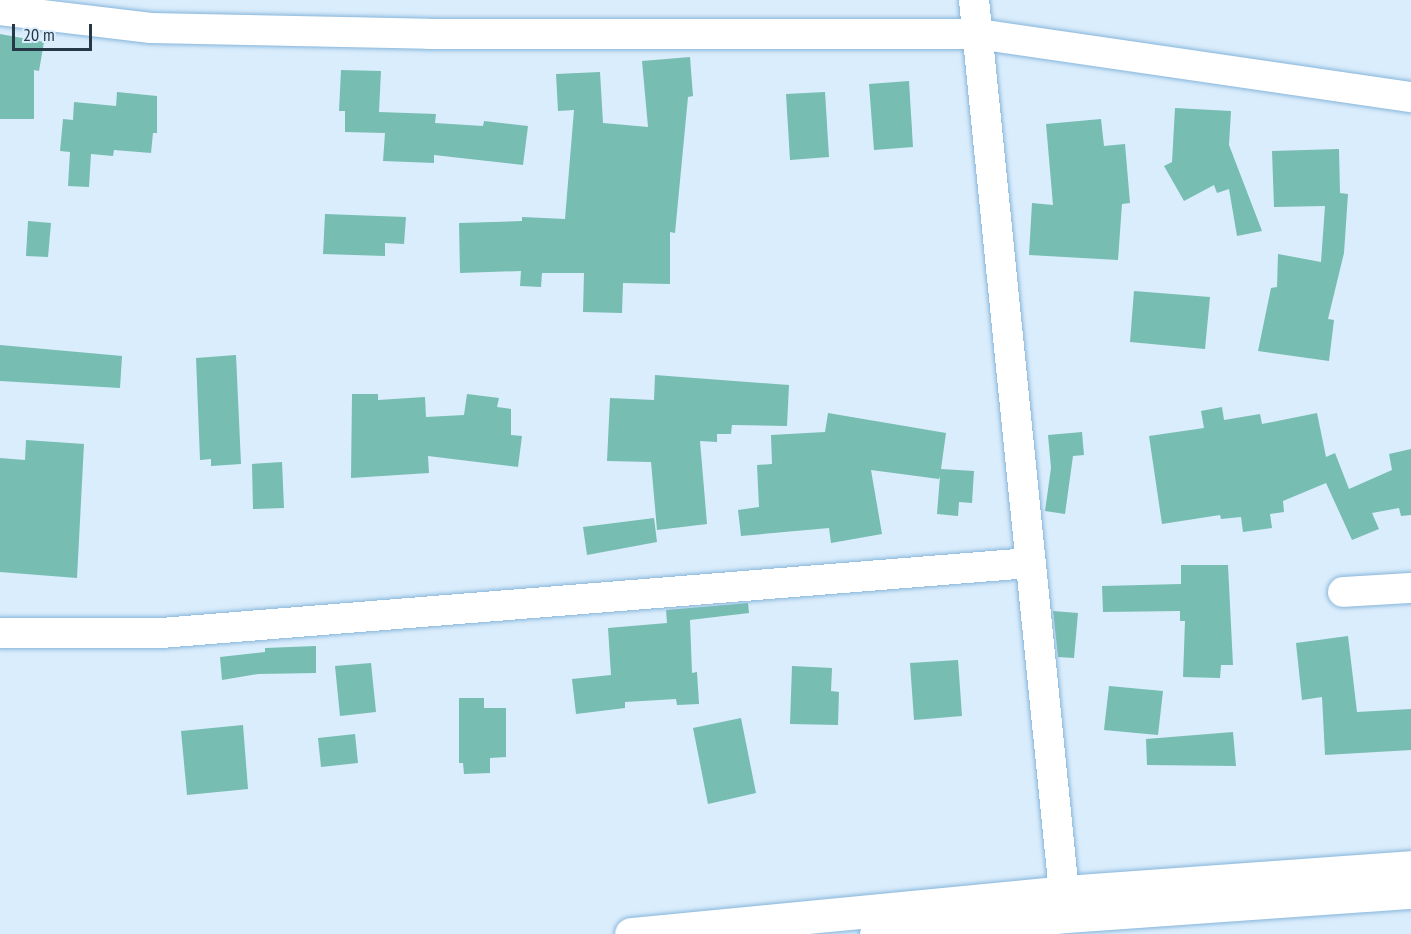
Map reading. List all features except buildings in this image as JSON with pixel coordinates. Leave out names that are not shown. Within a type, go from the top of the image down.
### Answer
[{"type":"main road","points":[[631,934],[1064,892],[1411,867]]},
{"type":"main road","points":[[876,934],[1066,916],[1411,892]]},
{"type":"street","points":[[974,0],[1064,892]]},
{"type":"street","points":[[0,10],[162,28],[428,34],[978,34],[1411,97]]},
{"type":"street","points":[[0,633],[161,633],[1029,563]]},
{"type":"street","points":[[1343,592],[1411,588]]}]
